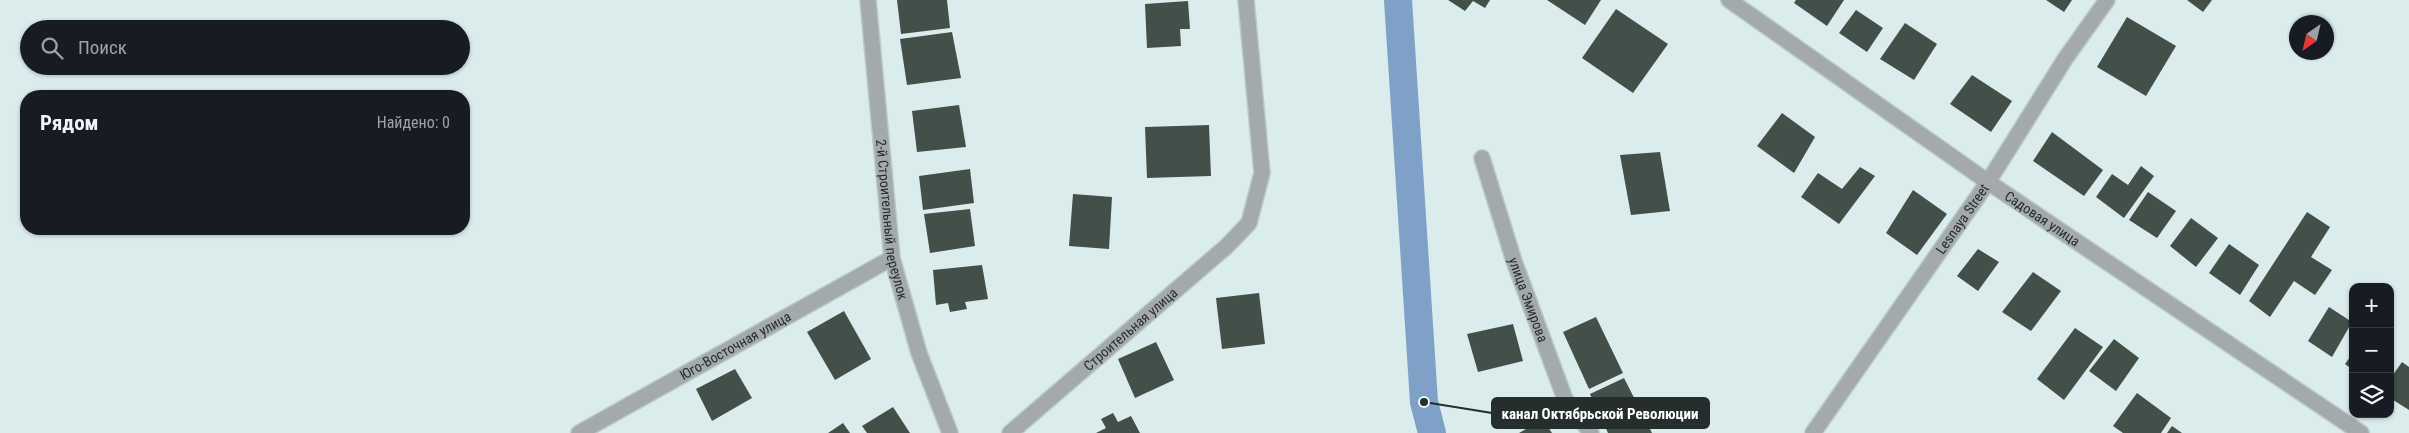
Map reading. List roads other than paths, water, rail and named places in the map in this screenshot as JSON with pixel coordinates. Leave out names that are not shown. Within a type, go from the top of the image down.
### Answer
[{"type":"street","name":"2-й Строительный переулок","points":[[868,0],[892,258],[919,353],[950,433]]},
{"type":"street","name":"Строительная улица","points":[[1010,433],[1228,246],[1249,223],[1262,173],[1246,0]]},
{"type":"street","name":"Садовая улица","points":[[1729,0],[1988,182],[2361,433]]},
{"type":"street","name":"Lesnaya Street","points":[[1813,433],[1988,182],[2065,59],[2107,0]]},
{"type":"street","name":"улица Эмирова","points":[[1482,158],[1514,262],[1565,399],[1591,433]]},
{"type":"street","name":"Юго-Восточная улица","points":[[578,433],[892,258]]},
{"type":"waterway","points":[[1398,0],[1424,402],[1432,433]]},
{"type":"place","name":"канал Октябрьской Революции","points":[[1424,402]]}]
